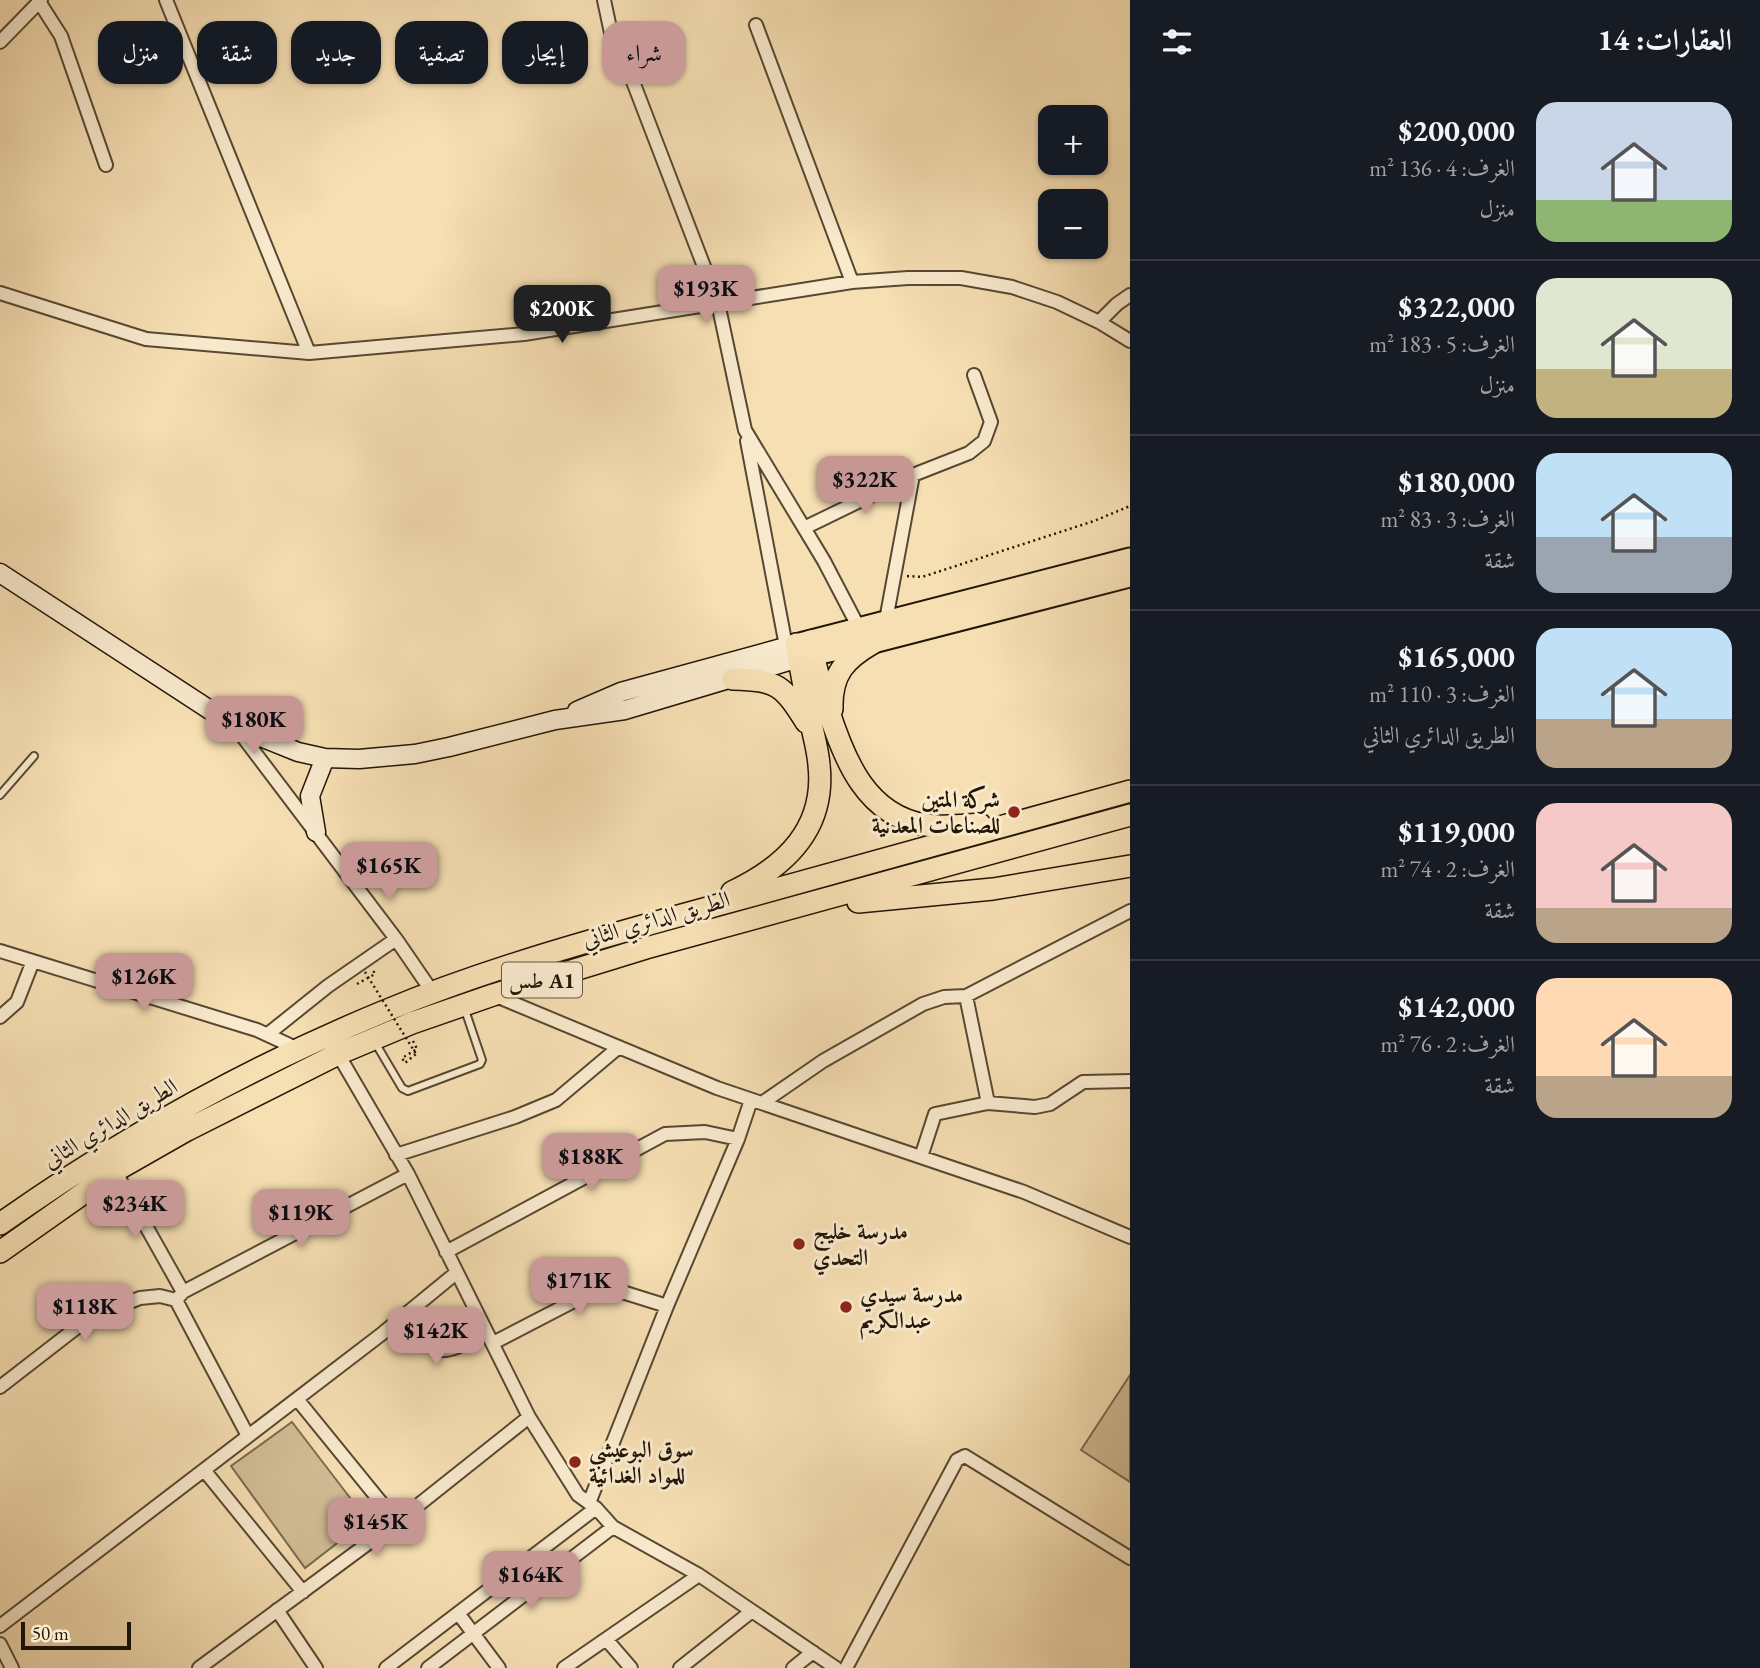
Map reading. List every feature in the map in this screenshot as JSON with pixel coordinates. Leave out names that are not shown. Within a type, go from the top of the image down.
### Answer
[{"type":"highway","points":[[833,725],[834,683],[841,668],[866,635]]},
{"type":"highway","points":[[801,649],[852,772],[875,799],[903,818],[926,825],[1014,823]]},
{"type":"highway","points":[[679,916],[741,888],[770,870],[797,848],[812,820],[820,794],[820,765],[801,649]]},
{"type":"highway","points":[[733,679],[773,683],[785,692],[813,734]]},
{"type":"highway","name":"الطريق الدائري الثاني","points":[[0,1224],[116,1147],[233,1081],[298,1049],[433,993],[580,944],[1130,791]]},
{"type":"highway","name":"الطريق الدائري الثاني","points":[[0,1252],[115,1171],[187,1130],[338,1054],[463,1005],[646,948],[1130,815]]},
{"type":"highway","points":[[794,909],[993,889],[1130,866]]},
{"type":"main road","points":[[866,635],[887,620],[1130,558]]},
{"type":"main road","points":[[0,573],[236,727],[298,752],[325,758],[359,760],[415,754],[555,720],[625,710],[733,679],[801,649]]},
{"type":"main road","points":[[555,720],[621,692],[801,649],[1130,577]]},
{"type":"main road","points":[[316,832],[310,796],[325,758]]},
{"type":"street","points":[[166,0],[309,353]]},
{"type":"street","points":[[604,0],[611,33],[628,66],[718,303],[745,430],[801,649]]},
{"type":"street","points":[[0,42],[39,1],[61,36],[106,165]]},
{"type":"street","points":[[756,25],[852,282]]},
{"type":"street","points":[[0,293],[146,339],[309,353],[524,334],[852,282],[961,278],[1012,287],[1057,302],[1099,322],[1130,341]]},
{"type":"street","points":[[1099,322],[1130,295]]},
{"type":"street","points":[[804,528],[912,475],[969,453],[984,441],[991,422],[974,375]]},
{"type":"street","points":[[745,430],[866,635]]},
{"type":"street","points":[[887,620],[912,475]]},
{"type":"street","points":[[236,727],[396,939],[433,993]]},
{"type":"street","points":[[386,1668],[593,1506],[667,1306],[738,1139],[757,1102],[923,1004],[944,997],[967,996],[1130,911]]},
{"type":"street","points":[[268,1034],[328,986],[396,939]]},
{"type":"street","points":[[0,951],[268,1034],[298,1049]]},
{"type":"street","points":[[0,1017],[17,1002],[33,961]]},
{"type":"street","points":[[493,995],[757,1102],[1024,1192],[1130,1237]]},
{"type":"street","points":[[967,996],[988,1103]]},
{"type":"street","points":[[396,1155],[525,1114],[556,1100],[619,1047]]},
{"type":"street","points":[[338,1054],[408,1174],[529,1417],[579,1495],[613,1527],[699,1575],[836,1668]]},
{"type":"street","points":[[921,1157],[935,1114],[988,1103],[1035,1107],[1050,1104],[1084,1082],[1130,1081]]},
{"type":"street","points":[[446,1252],[665,1134],[705,1132],[738,1139]]},
{"type":"street","points":[[115,1171],[248,1436]]},
{"type":"street","points":[[0,1387],[89,1318],[139,1298],[180,1296],[408,1174]]},
{"type":"street","points":[[0,1626],[297,1399],[456,1273]]},
{"type":"street","points":[[410,1311],[438,1350],[445,1351],[490,1337],[603,1286],[667,1306]]},
{"type":"street","points":[[297,1399],[397,1522]]},
{"type":"street","points":[[199,1668],[397,1522],[529,1417]]},
{"type":"street","points":[[846,1668],[957,1461],[965,1455],[1130,1558]]},
{"type":"street","points":[[204,1470],[303,1592]]},
{"type":"street","points":[[428,1668],[613,1527]]},
{"type":"street","points":[[564,1668],[582,1663],[606,1639],[699,1575]]},
{"type":"street","points":[[277,1610],[316,1668]]},
{"type":"street","points":[[680,1668],[752,1611]]},
{"type":"street","points":[[458,1614],[499,1668]]},
{"type":"street","points":[[606,1639],[631,1668]]},
{"type":"street","points":[[0,1644],[12,1668]]},
{"type":"street","points":[[793,1668],[813,1652]]},
{"type":"lane","points":[[0,795],[34,756]]},
{"type":"lane","points":[[373,1040],[405,1091],[480,1064],[482,1060],[463,1005]]},
{"type":"path","points":[[894,578],[922,577],[1094,521],[1130,506]]},
{"type":"path","points":[[365,972],[416,1054],[405,1063],[402,1058],[417,1049]]},
{"type":"shaded area","points":[[1130,1375],[1130,1482],[1081,1450]]},
{"type":"shaded area","points":[[292,1422],[367,1520],[305,1568],[231,1466]]},
{"type":"place","name":"شركة المتين للصناعات المعدنية","points":[[1014,812]]},
{"type":"place","name":"مدرسة خليج التحدي","points":[[799,1244]]},
{"type":"place","name":"مدرسة سيدي عبدالكريم","points":[[846,1307]]},
{"type":"place","name":"سوق البوعيشي للمواد الغدائية","points":[[575,1462]]}]
